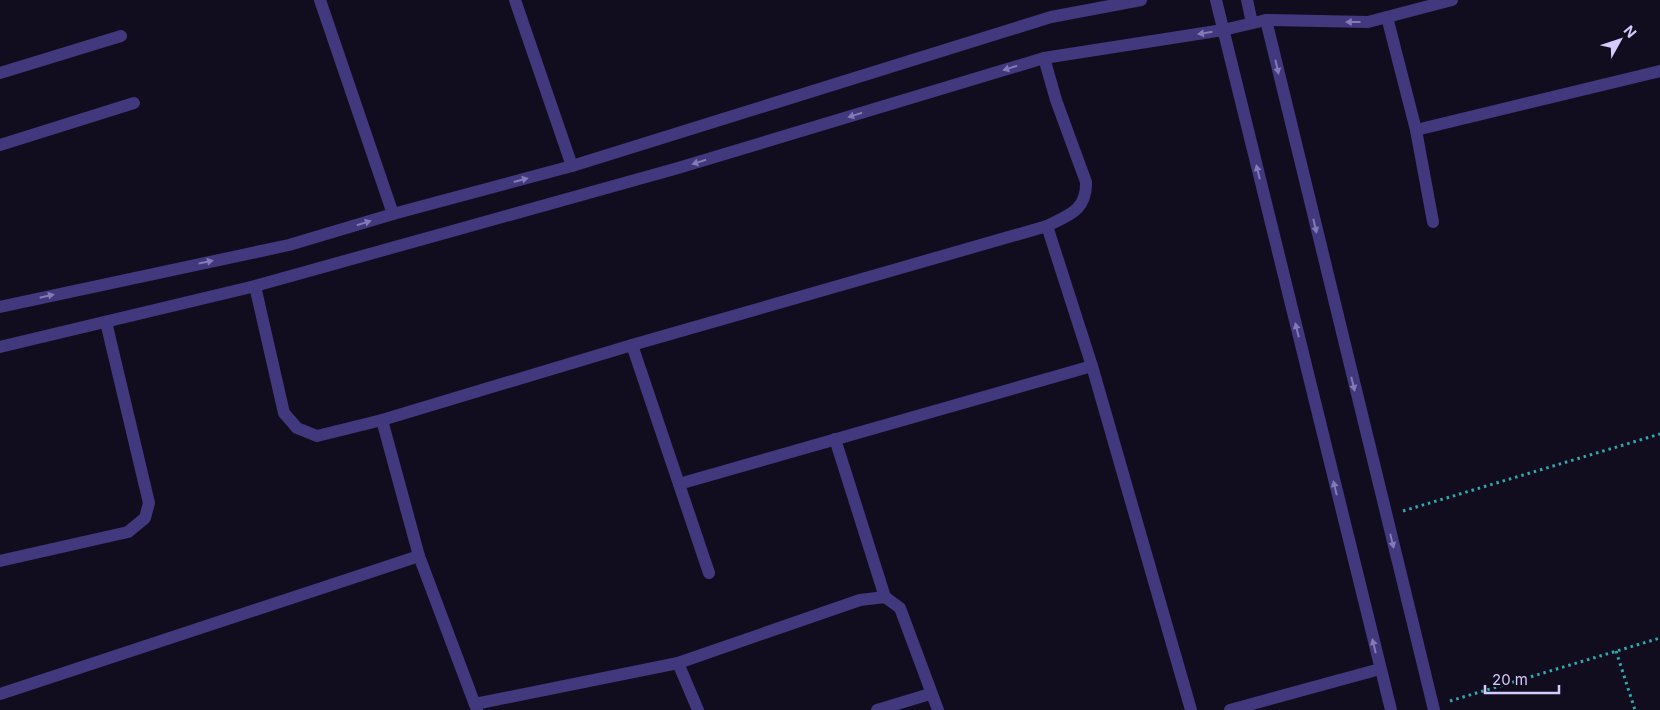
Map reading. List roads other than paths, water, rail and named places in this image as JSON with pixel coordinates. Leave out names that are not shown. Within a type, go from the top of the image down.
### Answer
[{"type":"street","points":[[320,0],[393,214]]},
{"type":"street","points":[[515,0],[572,166]]},
{"type":"street","points":[[0,307],[290,245],[393,214],[572,166],[1051,17],[1141,0]]},
{"type":"street","points":[[1216,0],[1391,710]]},
{"type":"street","points":[[1246,0],[1252,23]]},
{"type":"street","points":[[0,347],[255,286],[678,168],[1044,58],[1224,30],[1266,20],[1368,22],[1452,0]]},
{"type":"street","points":[[1387,17],[1416,130],[1433,222]]},
{"type":"street","points":[[1266,20],[1433,708]]},
{"type":"street","points":[[0,73],[121,36]]},
{"type":"street","points":[[255,286],[284,413],[297,428],[317,436],[382,420],[632,345],[1047,226],[1072,214],[1086,194],[1086,182],[1056,100],[1044,58]]},
{"type":"street","points":[[1416,130],[1660,71]]},
{"type":"street","points":[[0,145],[134,103]]},
{"type":"street","points":[[1047,226],[1092,366],[1191,710]]},
{"type":"street","points":[[0,561],[128,532],[145,518],[149,503],[106,322]]},
{"type":"street","points":[[632,345],[710,572]]},
{"type":"street","points":[[679,484],[1092,366]]},
{"type":"street","points":[[382,420],[419,556],[476,707],[678,663],[860,600],[885,597]]},
{"type":"street","points":[[835,439],[885,597],[900,608],[930,694],[938,710]]},
{"type":"street","points":[[0,694],[419,556]]},
{"type":"street","points":[[678,663],[698,710]]},
{"type":"street","points":[[1230,710],[1380,669]]},
{"type":"street","points":[[877,710],[930,694]]}]
